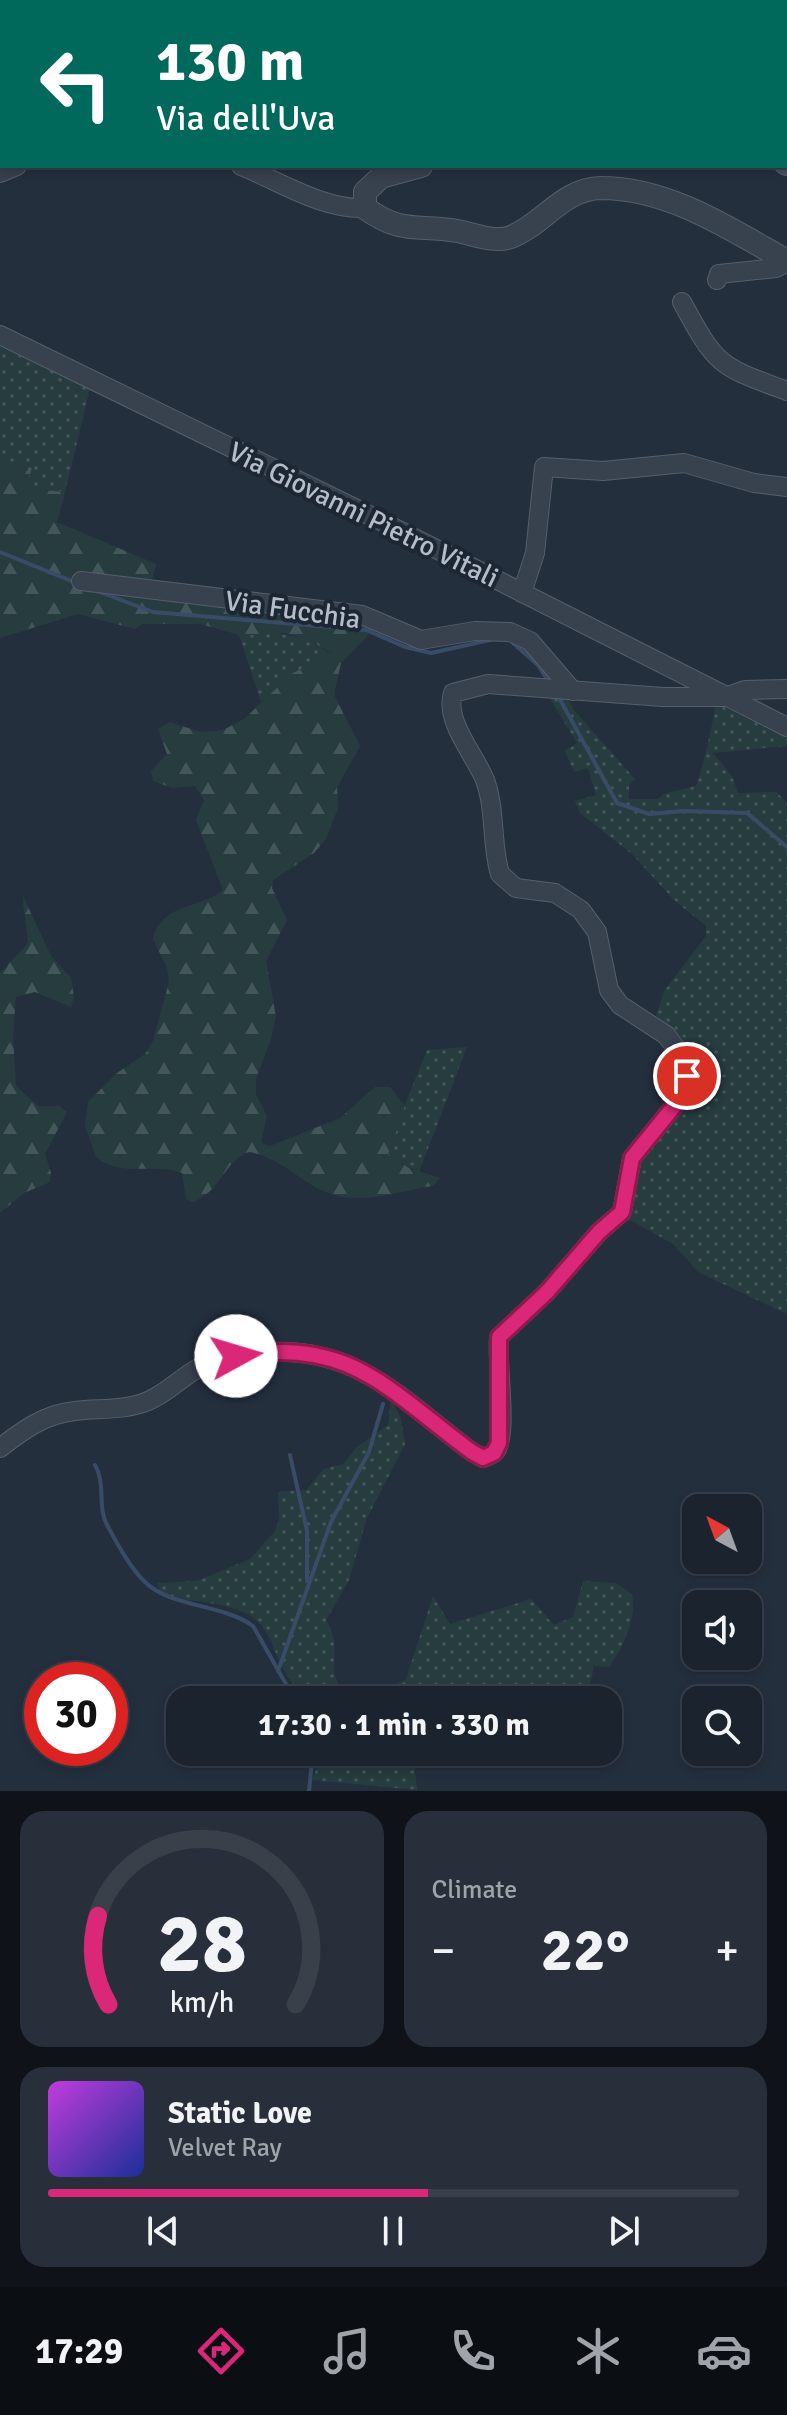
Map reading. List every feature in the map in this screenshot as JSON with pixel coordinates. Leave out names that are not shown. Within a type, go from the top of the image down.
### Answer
[{"type":"street","points":[[245,168],[298,192],[351,208],[365,208],[394,224],[413,230],[453,230],[502,239],[514,236],[560,201],[580,191],[618,189],[699,210],[787,261],[776,268],[719,274],[717,280]]},
{"type":"street","points":[[365,208],[365,192],[381,177],[414,168]]},
{"type":"street","points":[[682,302],[701,337],[720,362],[738,374],[787,391]]},
{"type":"street","name":"Via Giovanni Pietro Vitali","points":[[0,335],[787,727]]},
{"type":"street","points":[[522,593],[535,553],[544,467],[603,471],[684,463],[754,483],[787,487]]},
{"type":"street","name":"Via Fucchia","points":[[81,581],[362,615],[421,640],[475,631],[510,632],[530,641],[570,691]]},
{"type":"street","points":[[0,1448],[24,1429],[53,1415],[123,1408],[150,1401],[206,1364],[220,1359],[297,1351],[333,1358],[370,1374],[402,1394],[472,1452],[483,1458],[494,1453],[499,1443],[499,1337],[547,1292],[599,1232],[622,1212],[632,1158],[684,1094],[687,1076],[679,1052],[666,1035],[620,1005],[609,990],[597,932],[589,918],[564,896],[516,888],[500,874],[486,782],[455,718],[450,701],[453,693],[488,684],[570,691],[726,697],[745,690],[787,689]]},
{"type":"green space","points":[[0,347],[90,388],[65,492],[42,490],[26,483],[32,468],[0,459]]},
{"type":"green space","points":[[0,459],[32,468],[27,483],[42,490],[65,492],[57,522],[156,564],[148,595],[167,601],[170,596],[205,606],[356,621],[376,627],[341,663],[335,697],[360,746],[337,787],[338,808],[326,839],[314,853],[273,880],[272,888],[287,920],[266,961],[276,1017],[256,1079],[256,1094],[267,1116],[261,1143],[270,1146],[340,1118],[375,1087],[390,1087],[405,1106],[388,1155],[411,1169],[440,1178],[433,1186],[372,1197],[341,1197],[310,1184],[273,1160],[249,1152],[234,1161],[210,1191],[193,1202],[186,1199],[182,1173],[116,1167],[96,1157],[85,1126],[88,1102],[117,1073],[145,1054],[153,1041],[169,982],[167,968],[153,939],[158,927],[173,913],[223,890],[196,820],[204,800],[195,786],[172,788],[153,781],[151,771],[167,754],[158,729],[170,722],[200,732],[223,730],[244,719],[293,673],[331,653],[308,639],[285,633],[243,636],[200,624],[142,624],[135,629],[78,614],[0,638]]},
{"type":"green space","points":[[269,632],[308,639],[331,654],[301,670],[261,702],[239,635]]},
{"type":"green space","points":[[549,697],[567,697],[574,710],[635,779],[629,785],[629,799],[658,799],[663,794],[696,786],[716,703],[787,737],[787,746],[713,753],[732,776],[738,793],[776,792],[787,802],[787,1314],[698,1272],[673,1244],[625,1217],[636,1166],[697,1090],[694,1067],[686,1048],[656,1016],[664,991],[706,936],[706,926],[674,900],[632,854],[579,812],[575,801],[596,795],[588,768],[574,772],[565,751],[577,743]]},
{"type":"green space","points":[[22,894],[51,956],[71,978],[74,997],[71,1007],[35,992],[16,997],[13,1036],[16,1086],[38,1106],[59,1106],[67,1112],[45,1154],[51,1173],[50,1182],[24,1193],[0,1213],[0,973],[28,943]]},
{"type":"green space","points":[[467,1047],[419,1172],[387,1155],[427,1050]]},
{"type":"green space","points":[[391,1399],[401,1418],[405,1444],[367,1518],[349,1580],[326,1620],[334,1639],[334,1670],[339,1685],[355,1686],[296,1686],[288,1677],[265,1631],[250,1616],[221,1605],[161,1592],[157,1583],[197,1581],[250,1559],[275,1531],[279,1520],[278,1492],[306,1490],[324,1469],[343,1464],[357,1447],[388,1425]]},
{"type":"green space","points":[[583,1581],[616,1583],[632,1594],[631,1623],[609,1667],[594,1666],[590,1686],[392,1686],[406,1679],[433,1596],[450,1624],[531,1599],[554,1625],[573,1617]]},
{"type":"green space","points":[[317,1766],[414,1766],[417,1790],[312,1780]]},
{"type":"waterway","points":[[0,552],[74,582]]},
{"type":"waterway","points":[[97,591],[153,612],[366,630],[405,647],[431,653],[490,640]]},
{"type":"waterway","points":[[513,643],[538,665],[550,684]]},
{"type":"waterway","points":[[557,694],[617,803],[649,814],[683,811],[747,813],[787,847]]},
{"type":"waterway","points":[[278,1671],[331,1522],[369,1452],[383,1404]]},
{"type":"waterway","points":[[290,1455],[307,1531],[307,1581]]},
{"type":"waterway","points":[[95,1465],[100,1479],[104,1518],[139,1576],[168,1596],[227,1613],[253,1626],[287,1686]]},
{"type":"waterway","points":[[309,1791],[312,1766]]},
{"type":"route","points":[[236,1356],[297,1351],[333,1358],[370,1374],[402,1394],[472,1452],[483,1458],[494,1453],[499,1443],[500,1420],[499,1337],[532,1308],[599,1232],[622,1212],[624,1185],[632,1158],[684,1094],[687,1076]]}]
